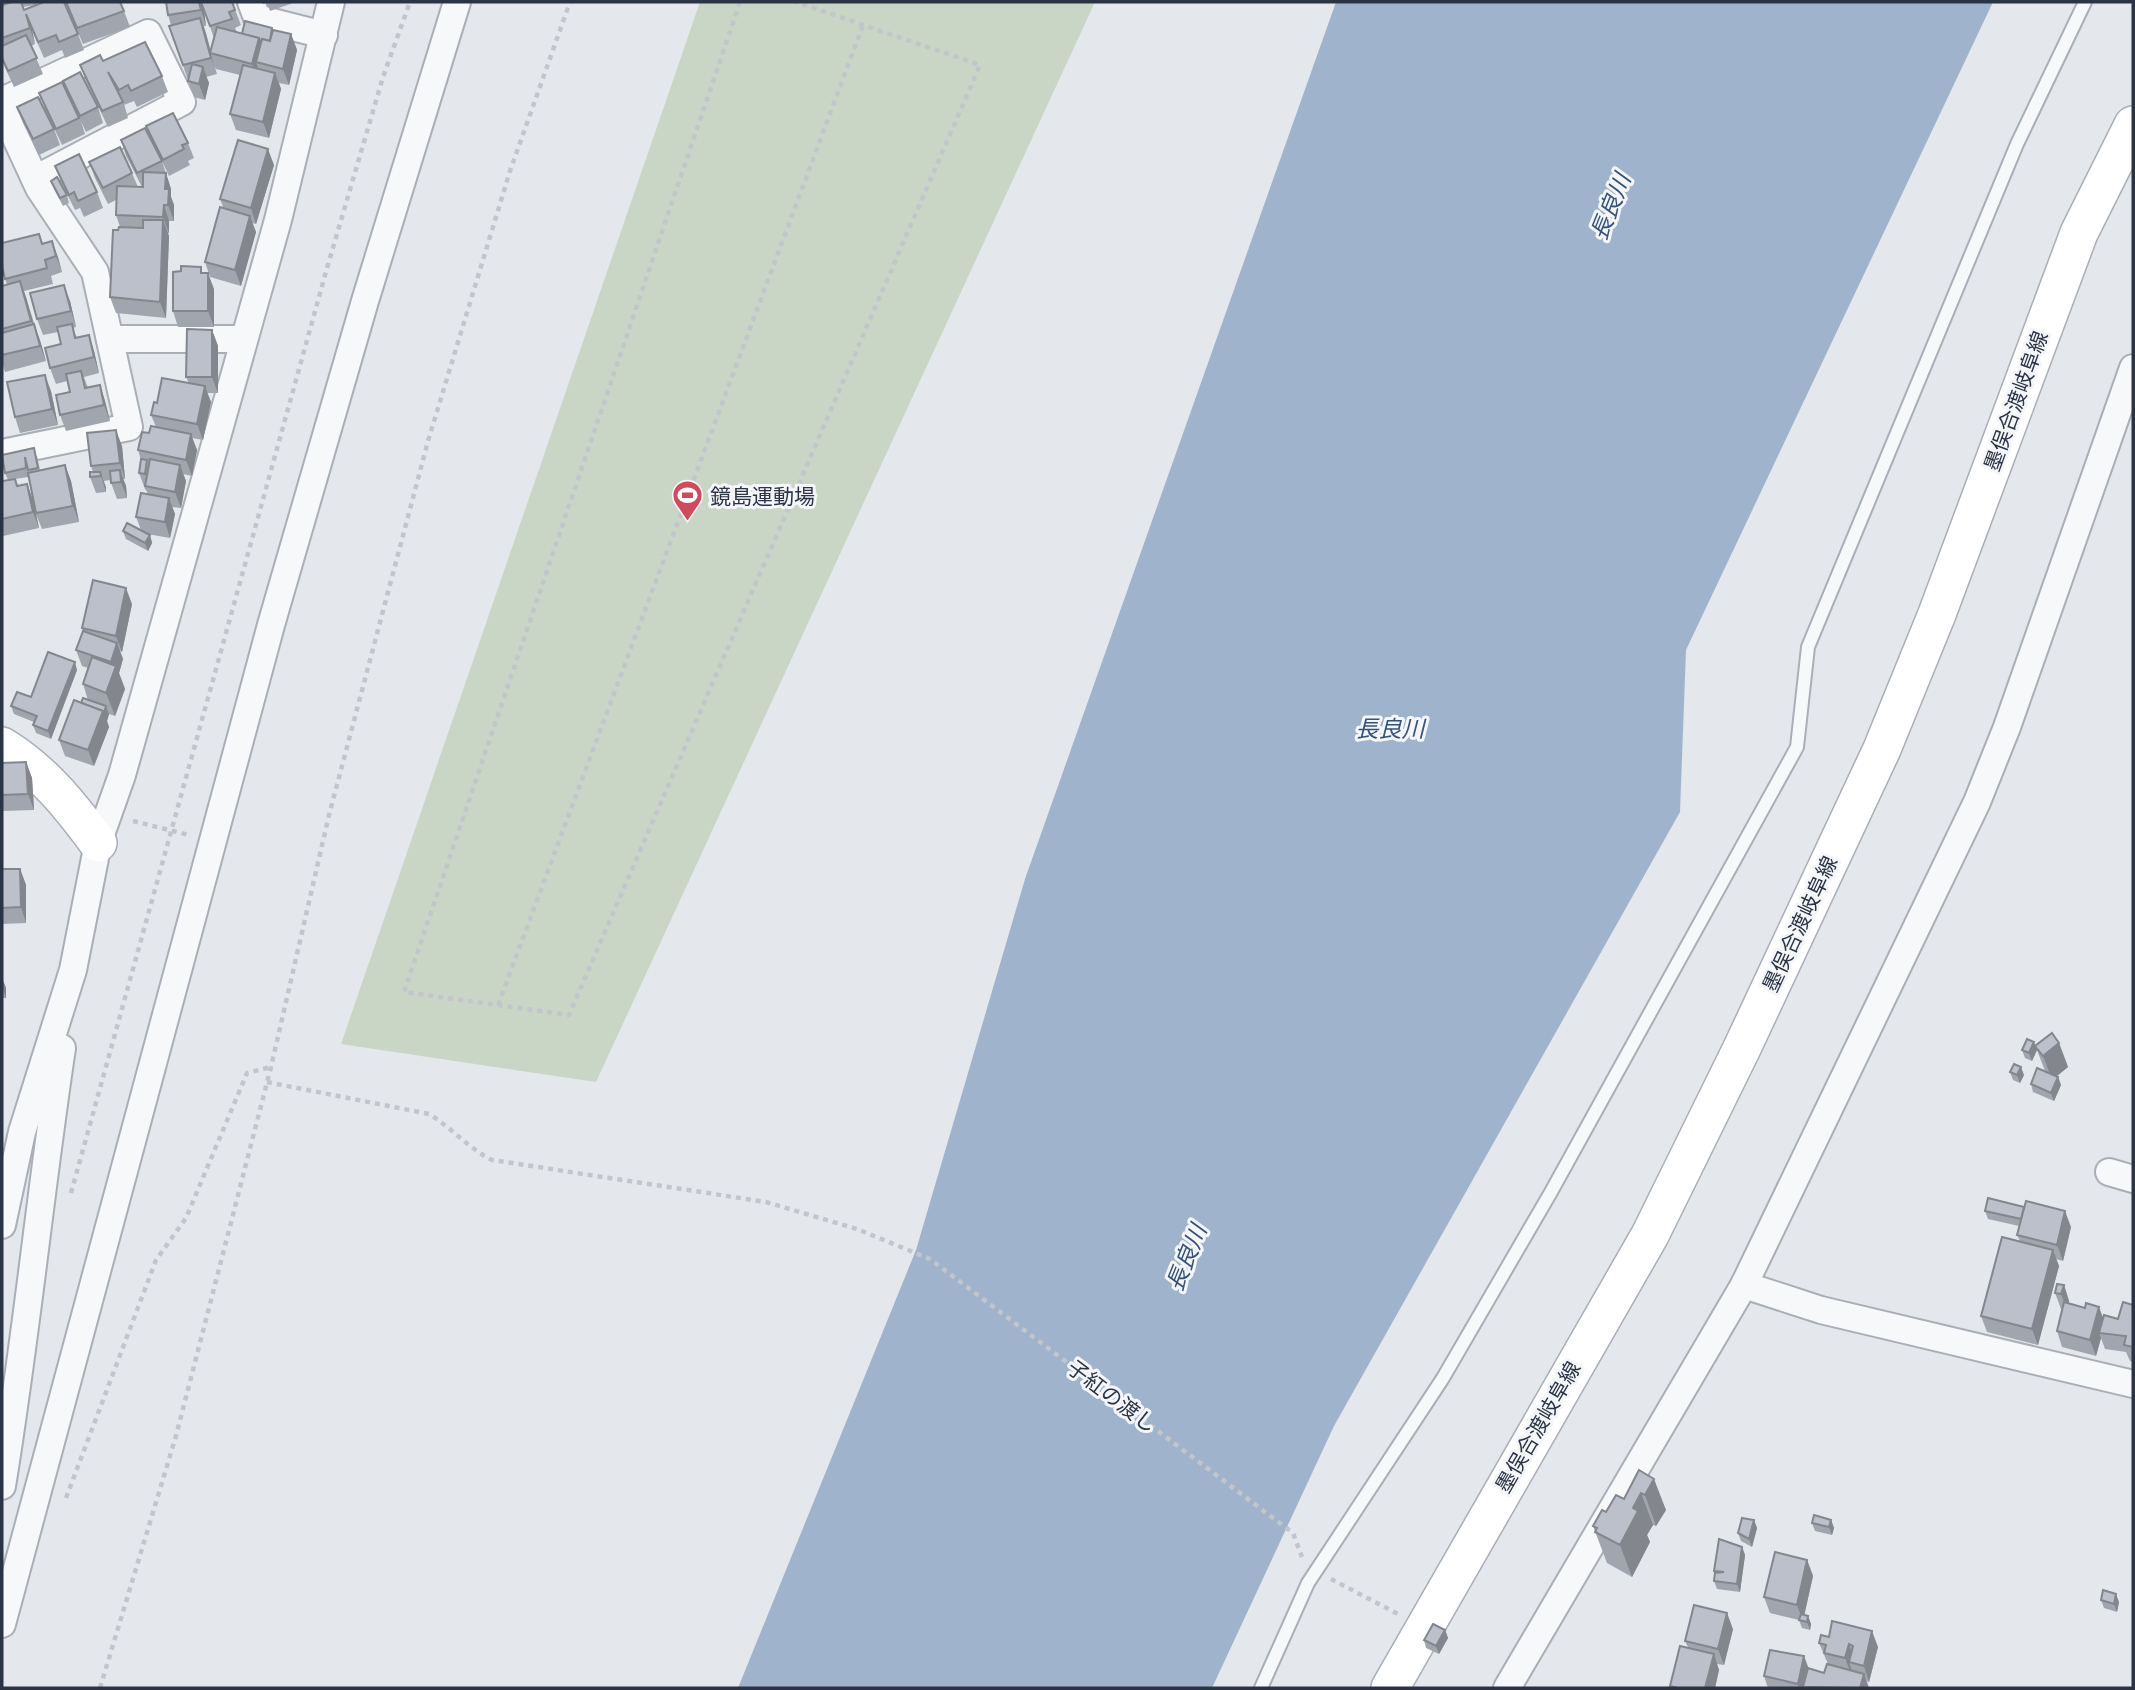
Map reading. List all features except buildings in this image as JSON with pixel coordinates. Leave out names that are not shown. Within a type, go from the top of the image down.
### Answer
[{"type":"main road","name":"墨俣合渡岐阜線","points":[[1390,1688],[1650,1234],[1748,1035],[1882,749],[1937,614],[2079,233],[2133,125]]},
{"type":"main road","points":[[2,746],[30,763],[103,829]]},
{"type":"street","points":[[251,2],[257,18],[324,35]]},
{"type":"street","points":[[2,1486],[19,1383],[41,1188],[73,970],[103,829],[122,775],[244,339],[331,2]]},
{"type":"street","points":[[3,1610],[213,841],[361,314],[457,2]]},
{"type":"street","points":[[2,101],[148,33],[182,102],[35,179]]},
{"type":"street","points":[[2,108],[35,179],[95,272],[129,427],[2,453]]},
{"type":"street","points":[[110,339],[244,339]]},
{"type":"street","points":[[1507,1688],[1744,1285],[1977,802],[2007,727],[2133,368]]},
{"type":"street","points":[[2,1225],[22,1132],[73,970]]},
{"type":"street","points":[[1744,1285],[1821,1310],[2133,1384]]},
{"type":"lane","points":[[1262,1688],[1308,1583],[1456,1355],[1551,1192],[1797,747],[1808,647],[2017,144],[2085,2]]},
{"type":"path","points":[[70,1197],[327,268],[383,77],[410,2]]},
{"type":"path","points":[[100,1688],[176,1436],[271,1067],[328,815],[428,441],[510,171],[570,2]]},
{"type":"path","points":[[740,2],[404,992],[569,1015],[980,65],[796,2]]},
{"type":"path","points":[[498,1005],[863,25]]},
{"type":"path","points":[[103,829],[171,831],[213,841]]},
{"type":"path","points":[[63,1506],[156,1260],[186,1218],[247,1073],[271,1067]]},
{"type":"path","name":"子紅の渡し","points":[[267,1082],[429,1114],[451,1127],[475,1152],[492,1160],[766,1202],[857,1229],[930,1259],[1293,1533]]},
{"type":"path","points":[[1317,1570],[1378,1605],[1424,1626]]},
{"type":"green space","name":"鏡島運動場","points":[[700,2],[1095,2],[596,1082],[341,1044]]},
{"type":"water","name":"長良川","points":[[1336,2],[1993,2],[1686,650],[1680,812],[1334,1426],[1212,1688],[738,1688],[916,1250],[1025,879]]},
{"type":"place","name":"鏡島運動場","points":[[687,523]]}]
